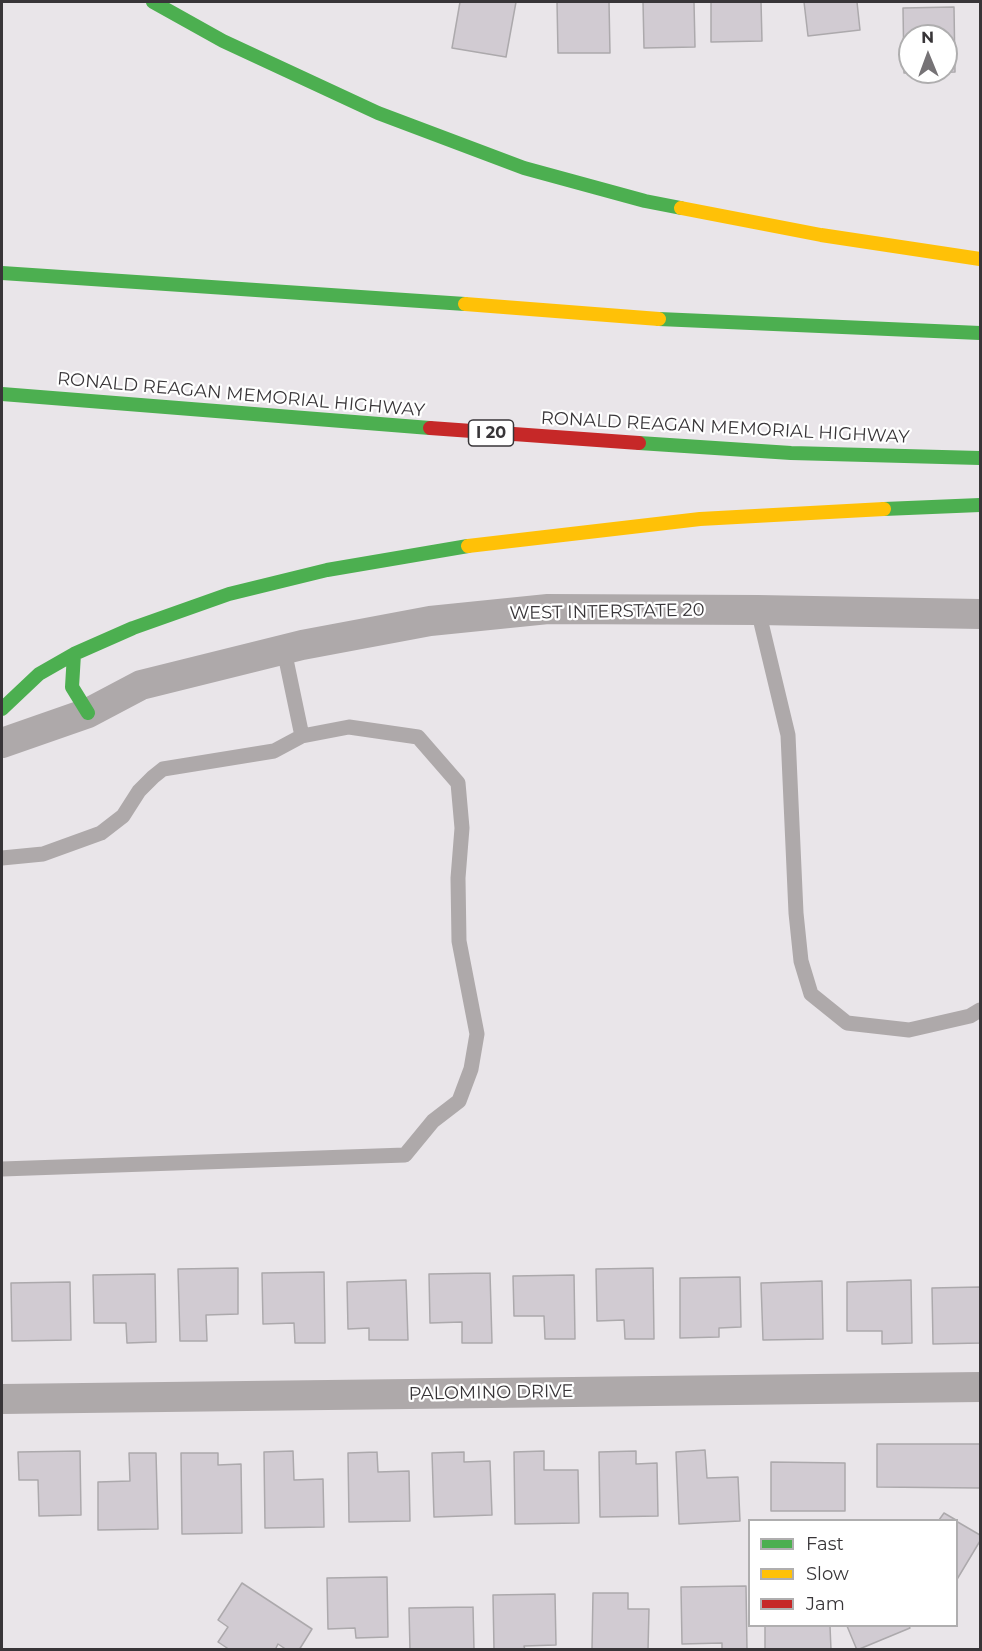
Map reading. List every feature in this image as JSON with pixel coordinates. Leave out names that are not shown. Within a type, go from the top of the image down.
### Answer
[{"type":"highway","points":[[153,2],[223,41],[378,113],[524,168],[645,201],[821,235],[981,259]]},
{"type":"highway","points":[[2,273],[344,295],[666,320],[981,333]]},
{"type":"highway","name":"RONALD REAGAN MEMORIAL HIGHWAY","points":[[2,394],[585,440],[791,453],[981,458]]},
{"type":"highway","points":[[2,709],[39,674],[74,654],[133,628],[229,594],[327,570],[498,543],[700,519],[932,506],[981,506]]},
{"type":"highway","points":[[74,654],[72,687],[88,713]]},
{"type":"street","name":"WEST INTERSTATE 20","points":[[2,744],[88,713],[141,685],[284,650],[430,621],[548,609],[981,614]]},
{"type":"street","name":"PALOMINO DRIVE","points":[[2,1399],[981,1387]]},
{"type":"lane","points":[[758,610],[788,735],[796,913],[801,961],[811,993],[847,1023],[909,1030],[970,1016],[981,1010]]},
{"type":"lane","points":[[284,650],[302,736]]},
{"type":"lane","points":[[2,858],[43,854],[101,833],[123,816],[139,791],[164,769],[274,751],[302,736],[349,727],[418,737],[458,783],[462,828],[458,878],[459,941],[477,1034],[471,1069],[459,1101],[433,1120],[405,1155],[2,1169]]},
{"type":"building","points":[[460,2],[516,2],[506,57],[452,48]]},
{"type":"building","points":[[557,2],[609,2],[610,53],[558,53]]},
{"type":"building","points":[[643,2],[694,2],[695,47],[644,48]]},
{"type":"building","points":[[711,2],[761,2],[762,41],[711,42]]},
{"type":"building","points":[[804,2],[857,2],[860,30],[808,36]]},
{"type":"building","points":[[954,7],[954,24],[903,24],[903,8]]},
{"type":"building","points":[[238,1268],[238,1314],[206,1315],[207,1341],[180,1341],[178,1269]]},
{"type":"building","points":[[653,1268],[654,1339],[625,1339],[624,1320],[597,1321],[596,1269]]},
{"type":"building","points":[[324,1272],[325,1343],[295,1343],[294,1323],[263,1324],[262,1273]]},
{"type":"building","points":[[490,1273],[492,1343],[462,1343],[462,1322],[430,1323],[429,1274]]},
{"type":"building","points":[[155,1274],[156,1342],[127,1343],[126,1323],[94,1323],[93,1275]]},
{"type":"building","points":[[574,1275],[575,1339],[545,1339],[544,1316],[514,1316],[513,1276]]},
{"type":"building","points":[[740,1277],[741,1327],[719,1328],[719,1337],[680,1338],[680,1278]]},
{"type":"building","points":[[406,1280],[408,1340],[369,1340],[369,1328],[348,1329],[347,1282]]},
{"type":"building","points":[[911,1280],[912,1343],[882,1344],[882,1331],[847,1331],[847,1282]]},
{"type":"building","points":[[822,1281],[823,1339],[763,1340],[761,1283]]},
{"type":"building","points":[[70,1282],[71,1340],[12,1341],[11,1283]]},
{"type":"building","points":[[980,1287],[980,1343],[933,1344],[932,1288]]},
{"type":"building","points":[[877,1444],[980,1444],[980,1488],[877,1487]]},
{"type":"building","points":[[705,1450],[707,1478],[738,1477],[740,1521],[679,1524],[676,1452]]},
{"type":"building","points":[[80,1451],[81,1515],[39,1516],[38,1480],[19,1480],[18,1452]]},
{"type":"building","points":[[293,1451],[294,1480],[323,1479],[324,1527],[265,1528],[264,1452]]},
{"type":"building","points":[[544,1451],[544,1470],[578,1470],[579,1523],[515,1524],[514,1452]]},
{"type":"building","points":[[636,1451],[636,1464],[657,1463],[658,1516],[600,1517],[599,1452]]},
{"type":"building","points":[[377,1452],[378,1472],[409,1471],[410,1521],[349,1522],[348,1453]]},
{"type":"building","points":[[464,1452],[464,1462],[490,1461],[492,1515],[434,1517],[432,1453]]},
{"type":"building","points":[[129,1453],[156,1453],[158,1529],[98,1530],[98,1482],[130,1481]]},
{"type":"building","points":[[181,1453],[218,1453],[218,1465],[241,1464],[242,1533],[182,1534]]},
{"type":"building","points":[[771,1462],[845,1463],[845,1511],[771,1511]]},
{"type":"building","points":[[944,1513],[954,1519],[940,1519]]},
{"type":"building","points":[[958,1522],[980,1535],[980,1541],[958,1578]]},
{"type":"building","points":[[387,1577],[388,1637],[356,1638],[355,1628],[328,1629],[327,1578]]},
{"type":"building","points":[[242,1583],[312,1629],[299,1650],[287,1650],[278,1644],[275,1650],[230,1650],[218,1642],[228,1627],[218,1620]]},
{"type":"building","points":[[746,1586],[747,1650],[722,1650],[722,1643],[682,1644],[681,1587]]},
{"type":"building","points":[[593,1593],[628,1593],[628,1609],[649,1609],[648,1650],[592,1650]]},
{"type":"building","points":[[555,1594],[556,1645],[524,1646],[525,1650],[494,1650],[493,1595]]},
{"type":"building","points":[[473,1607],[474,1650],[410,1650],[409,1608]]},
{"type":"building","points":[[765,1627],[830,1627],[831,1650],[765,1650]]},
{"type":"building","points":[[847,1627],[910,1628],[857,1650]]},
{"type":"traffic: fast","points":[[153,2],[223,41],[378,113],[524,168],[645,201],[681,208]]},
{"type":"traffic: fast","points":[[2,273],[465,304]]},
{"type":"traffic: fast","points":[[659,319],[980,333]]},
{"type":"traffic: fast","points":[[2,394],[430,428]]},
{"type":"traffic: fast","points":[[639,443],[791,453],[980,458]]},
{"type":"traffic: fast","points":[[884,509],[980,505]]},
{"type":"traffic: fast","points":[[2,709],[39,674],[74,654],[133,628],[229,594],[327,570],[468,546]]},
{"type":"traffic: fast","points":[[74,654],[72,687],[88,713]]},
{"type":"traffic: slow","points":[[681,208],[821,235],[980,259]]},
{"type":"traffic: slow","points":[[465,304],[659,319]]},
{"type":"traffic: slow","points":[[468,546],[700,519],[884,509]]},
{"type":"traffic: jam","points":[[430,428],[639,443]]}]
